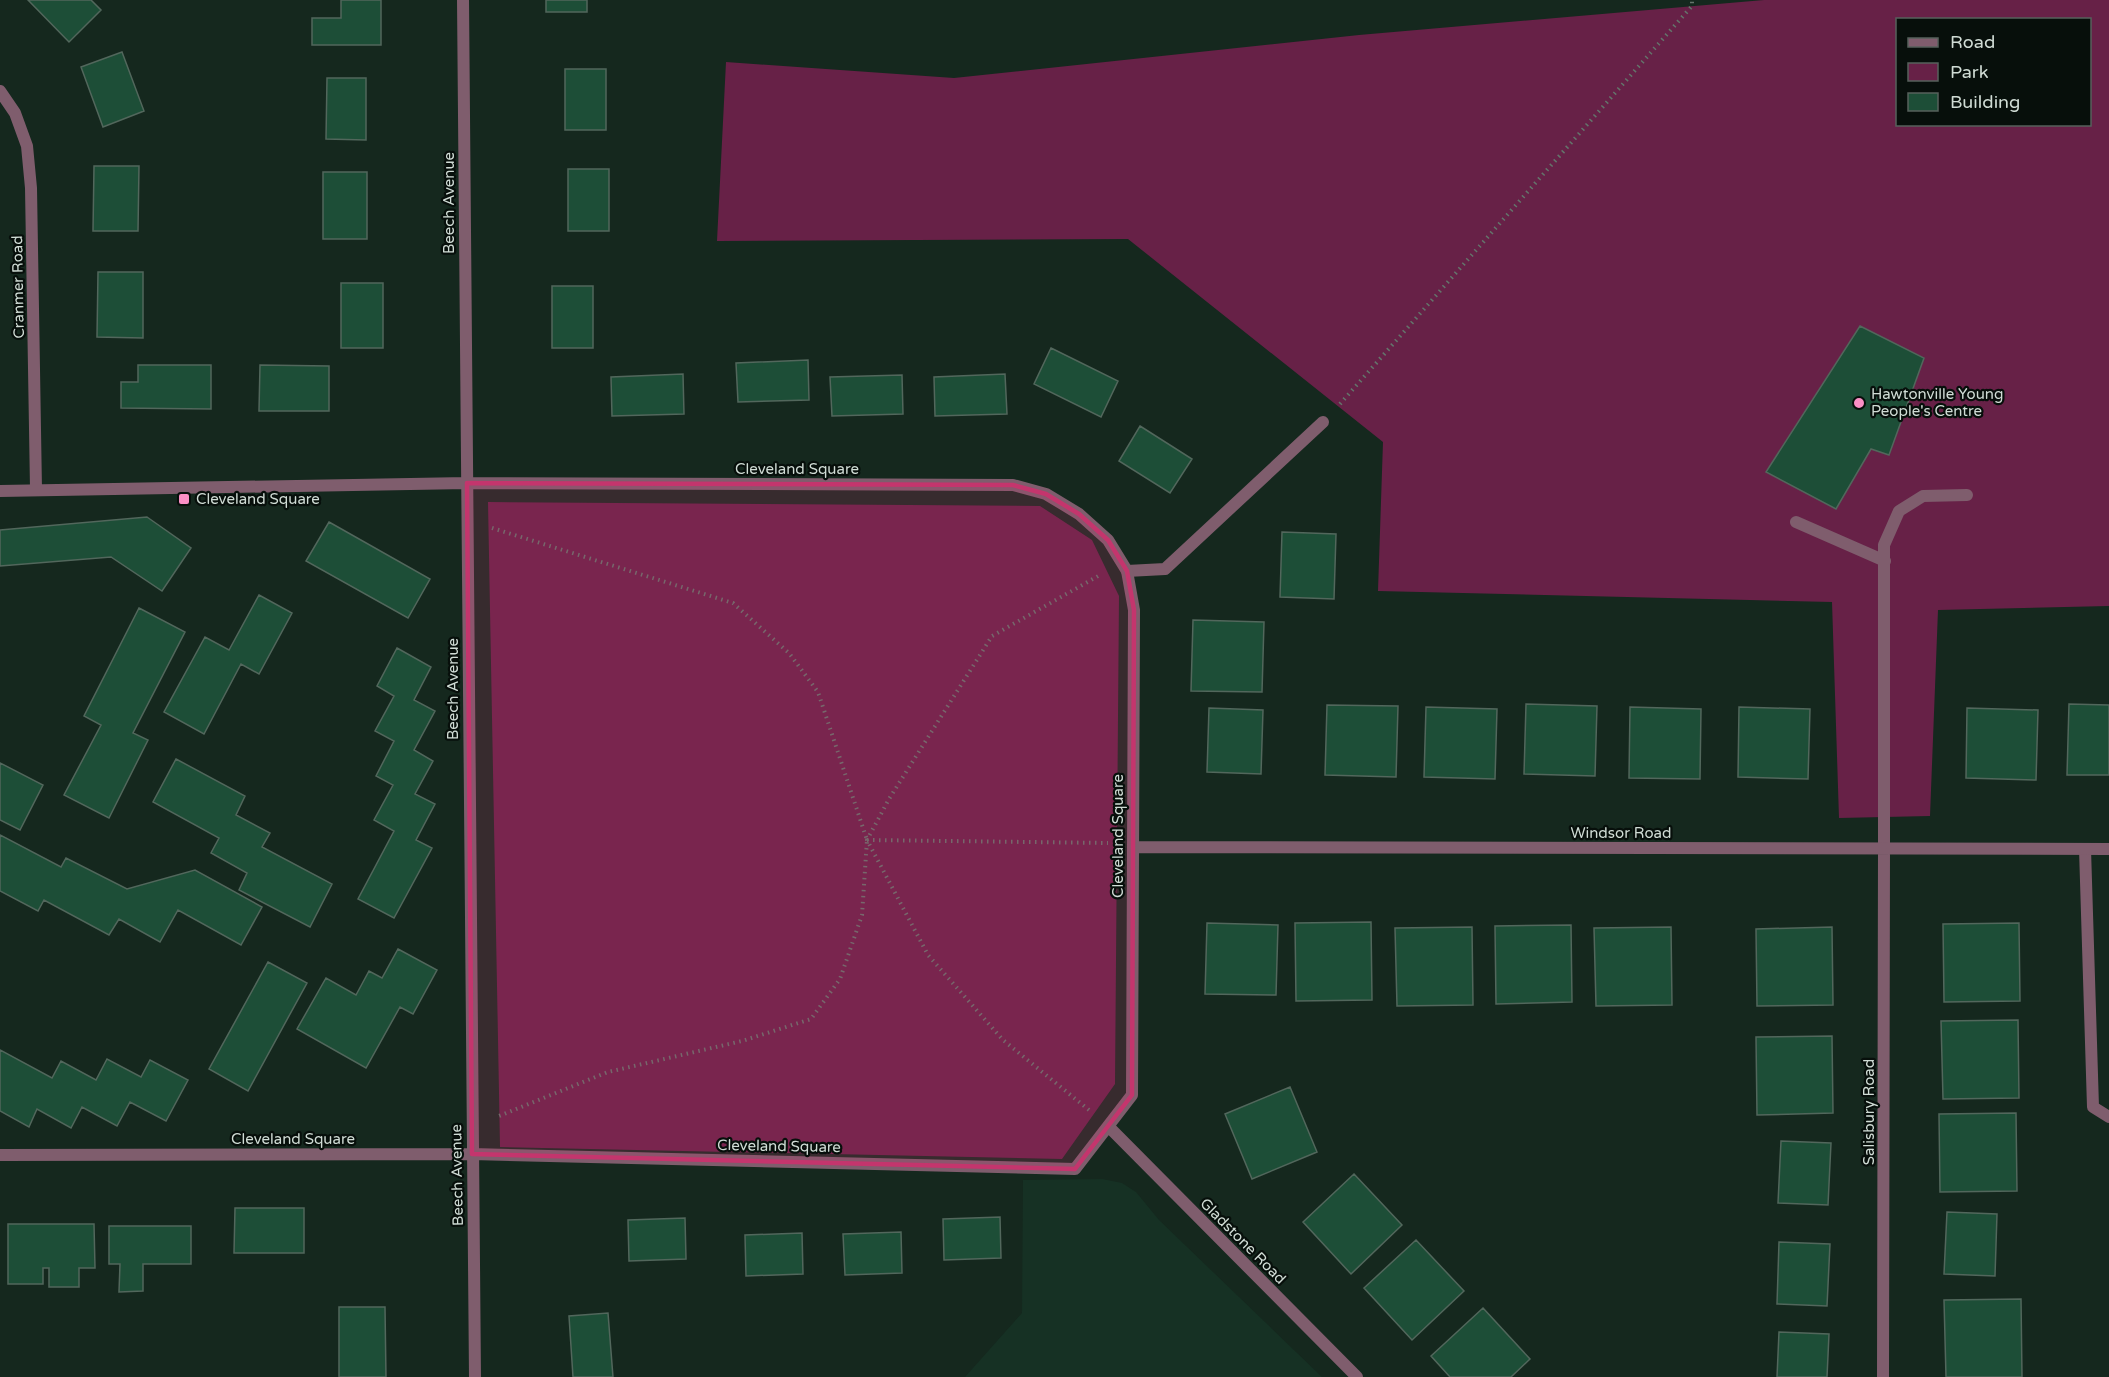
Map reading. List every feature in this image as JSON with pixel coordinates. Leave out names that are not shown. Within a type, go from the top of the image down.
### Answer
[{"type":"street","name":"Beech Avenue","points":[[463,0],[474,1377]]},
{"type":"street","name":"Cranmer Road","points":[[0,91],[15,113],[27,146],[31,188],[36,489]]},
{"type":"street","points":[[1127,572],[1165,569],[1323,422]]},
{"type":"street","name":"Cleveland Square","points":[[0,491],[466,483],[1013,485],[1046,495],[1079,514],[1108,540],[1127,572],[1134,610],[1132,1095],[1075,1169],[472,1154],[0,1155]]},
{"type":"street","name":"Salisbury Road","points":[[1883,1377],[1884,545],[1899,512],[1923,496],[1967,495]]},
{"type":"street","points":[[1796,522],[1885,561]]},
{"type":"street","name":"Windsor Road","points":[[1132,847],[2109,849]]},
{"type":"street","points":[[2085,849],[2094,1107],[2109,1117]]},
{"type":"street","name":"Gladstone Road","points":[[1108,1126],[1357,1377]]},
{"type":"path","points":[[1323,422],[1692,6],[1692,0]]},
{"type":"path","points":[[484,526],[733,603],[789,653],[818,692],[867,840],[928,955],[1003,1040],[1108,1126]]},
{"type":"path","points":[[472,1154],[500,1114],[608,1072],[742,1041],[811,1019],[840,980],[862,915],[867,840],[889,799],[992,636],[1098,575],[1127,572]]},
{"type":"path","points":[[867,840],[1112,843],[1132,847]]},
{"type":"highlighted area","points":[[467,483],[1013,485],[1046,494],[1079,514],[1108,540],[1127,571],[1134,610],[1132,1095],[1075,1169],[472,1154]]},
{"type":"shaded area","points":[[1102,1179],[1122,1183],[1136,1192],[1159,1220],[1322,1377],[965,1377],[1022,1313],[1023,1180]]},
{"type":"green space","points":[[1764,0],[2109,0],[2109,606],[1938,610],[1930,816],[1839,818],[1832,602],[1378,591],[1383,442],[1128,239],[717,241],[726,62],[954,78],[1359,35]]},
{"type":"green space","points":[[488,502],[1040,506],[1092,540],[1119,596],[1115,1084],[1062,1159],[500,1147]]},
{"type":"building","points":[[28,0],[91,0],[101,10],[69,42]]},
{"type":"building","points":[[341,0],[381,0],[381,45],[312,45],[312,18],[341,18]]},
{"type":"building","points":[[546,0],[587,0],[587,12],[546,12]]},
{"type":"building","points":[[122,52],[144,111],[103,127],[81,67]]},
{"type":"building","points":[[565,69],[606,69],[606,130],[565,130]]},
{"type":"building","points":[[327,78],[366,78],[366,140],[326,139]]},
{"type":"building","points":[[94,166],[139,166],[138,231],[93,231]]},
{"type":"building","points":[[568,169],[609,169],[609,231],[568,231]]},
{"type":"building","points":[[323,172],[367,172],[367,239],[323,239]]},
{"type":"building","points":[[98,272],[143,272],[143,338],[97,337]]},
{"type":"building","points":[[341,283],[383,283],[383,348],[341,348]]},
{"type":"building","points":[[552,286],[593,286],[593,348],[552,348]]},
{"type":"building","name":"Hawtonville Young People's Centre","points":[[1860,326],[1924,358],[1889,455],[1871,449],[1836,509],[1766,472]]},
{"type":"building","points":[[1051,348],[1118,381],[1101,417],[1034,384]]},
{"type":"building","points":[[808,360],[809,400],[738,402],[736,363]]},
{"type":"building","points":[[138,365],[211,365],[211,409],[121,408],[121,382],[138,382]]},
{"type":"building","points":[[260,365],[329,366],[329,411],[259,411]]},
{"type":"building","points":[[683,374],[684,414],[612,416],[611,377]]},
{"type":"building","points":[[1005,374],[1007,414],[935,416],[934,377]]},
{"type":"building","points":[[902,375],[903,414],[832,416],[830,377]]},
{"type":"building","points":[[1140,426],[1192,459],[1170,493],[1119,461]]},
{"type":"building","points":[[147,517],[191,548],[162,591],[111,557],[0,566],[0,530]]},
{"type":"building","points":[[329,522],[430,579],[408,618],[306,561]]},
{"type":"building","points":[[1282,532],[1336,534],[1334,599],[1280,597]]},
{"type":"building","points":[[259,595],[292,613],[259,674],[241,664],[204,734],[164,712],[205,637],[229,650]]},
{"type":"building","points":[[139,608],[185,632],[133,733],[148,740],[109,818],[64,795],[101,725],[84,716]]},
{"type":"building","points":[[1193,620],[1264,622],[1262,692],[1191,691]]},
{"type":"building","points":[[397,648],[431,667],[414,700],[435,711],[414,750],[433,761],[415,794],[435,804],[416,840],[432,848],[394,918],[358,899],[394,831],[374,820],[393,785],[376,776],[394,741],[375,731],[394,696],[377,686]]},
{"type":"building","points":[[1526,704],[1597,706],[1595,776],[1524,774]]},
{"type":"building","points":[[2069,704],[2109,705],[2109,775],[2067,775]]},
{"type":"building","points":[[1327,705],[1398,706],[1396,777],[1325,775]]},
{"type":"building","points":[[1426,707],[1497,709],[1495,779],[1424,777]]},
{"type":"building","points":[[1630,707],[1701,709],[1700,779],[1629,778]]},
{"type":"building","points":[[1739,707],[1810,709],[1808,779],[1738,777]]},
{"type":"building","points":[[1209,708],[1263,710],[1261,774],[1207,772]]},
{"type":"building","points":[[1967,708],[2038,710],[2036,780],[1966,778]]},
{"type":"building","points":[[176,759],[245,796],[236,815],[270,833],[262,847],[332,884],[310,927],[239,890],[247,873],[211,853],[219,838],[153,802]]},
{"type":"building","points":[[0,763],[43,785],[20,830],[0,820]]},
{"type":"building","points":[[0,835],[61,867],[66,858],[127,889],[195,870],[262,907],[241,945],[178,910],[160,942],[119,919],[109,935],[44,900],[38,911],[0,891]]},
{"type":"building","points":[[1371,922],[1372,1000],[1296,1001],[1295,923]]},
{"type":"building","points":[[1207,923],[1278,925],[1276,995],[1205,994]]},
{"type":"building","points":[[2019,923],[2020,1001],[1944,1002],[1943,924]]},
{"type":"building","points":[[1571,925],[1572,1002],[1496,1004],[1495,926]]},
{"type":"building","points":[[1472,927],[1473,1005],[1397,1006],[1395,928]]},
{"type":"building","points":[[1671,927],[1672,1005],[1596,1006],[1594,928]]},
{"type":"building","points":[[1832,927],[1833,1005],[1757,1006],[1756,929]]},
{"type":"building","points":[[398,949],[437,970],[413,1014],[400,1007],[366,1068],[297,1029],[326,978],[356,995],[369,971],[382,978]]},
{"type":"building","points":[[268,962],[307,983],[248,1091],[209,1069]]},
{"type":"building","points":[[2018,1020],[2019,1098],[1943,1099],[1941,1021]]},
{"type":"building","points":[[1832,1036],[1833,1113],[1757,1115],[1756,1037]]},
{"type":"building","points":[[0,1050],[52,1078],[61,1061],[96,1080],[107,1059],[141,1077],[150,1060],[188,1080],[166,1121],[130,1102],[117,1126],[82,1107],[71,1128],[37,1109],[29,1127],[0,1111]]},
{"type":"building","points":[[1290,1087],[1317,1152],[1252,1179],[1225,1114]]},
{"type":"building","points":[[2016,1113],[2017,1191],[1940,1192],[1939,1114]]},
{"type":"building","points":[[1781,1141],[1831,1143],[1828,1205],[1778,1203]]},
{"type":"building","points":[[1354,1174],[1402,1225],[1351,1274],[1303,1222]]},
{"type":"building","points":[[235,1208],[304,1208],[304,1253],[234,1253]]},
{"type":"building","points":[[1947,1212],[1997,1214],[1995,1276],[1944,1274]]},
{"type":"building","points":[[1000,1217],[1001,1258],[944,1260],[943,1219]]},
{"type":"building","points":[[685,1218],[686,1259],[629,1261],[628,1220]]},
{"type":"building","points":[[8,1224],[94,1224],[95,1268],[79,1268],[79,1287],[49,1287],[49,1268],[43,1268],[43,1284],[8,1284]]},
{"type":"building","points":[[109,1226],[191,1226],[191,1264],[143,1264],[143,1291],[119,1292],[120,1264],[109,1264]]},
{"type":"building","points":[[901,1232],[902,1273],[845,1275],[843,1234]]},
{"type":"building","points":[[802,1233],[803,1274],[746,1276],[745,1235]]},
{"type":"building","points":[[1416,1240],[1464,1291],[1412,1340],[1364,1288]]},
{"type":"building","points":[[1779,1242],[1830,1244],[1827,1306],[1777,1304]]},
{"type":"building","points":[[2021,1299],[2022,1377],[1946,1377],[1944,1300]]},
{"type":"building","points":[[339,1307],[385,1307],[386,1377],[339,1377]]},
{"type":"building","points":[[1483,1308],[1530,1359],[1511,1377],[1450,1377],[1431,1356]]},
{"type":"building","points":[[608,1313],[613,1377],[573,1377],[569,1316]]},
{"type":"building","points":[[1779,1332],[1829,1334],[1827,1377],[1777,1377]]},
{"type":"place","name":"Hawtonville Young People's Centre","points":[[1859,403]]},
{"type":"place","name":"Cleveland Square","points":[[184,499]]}]
